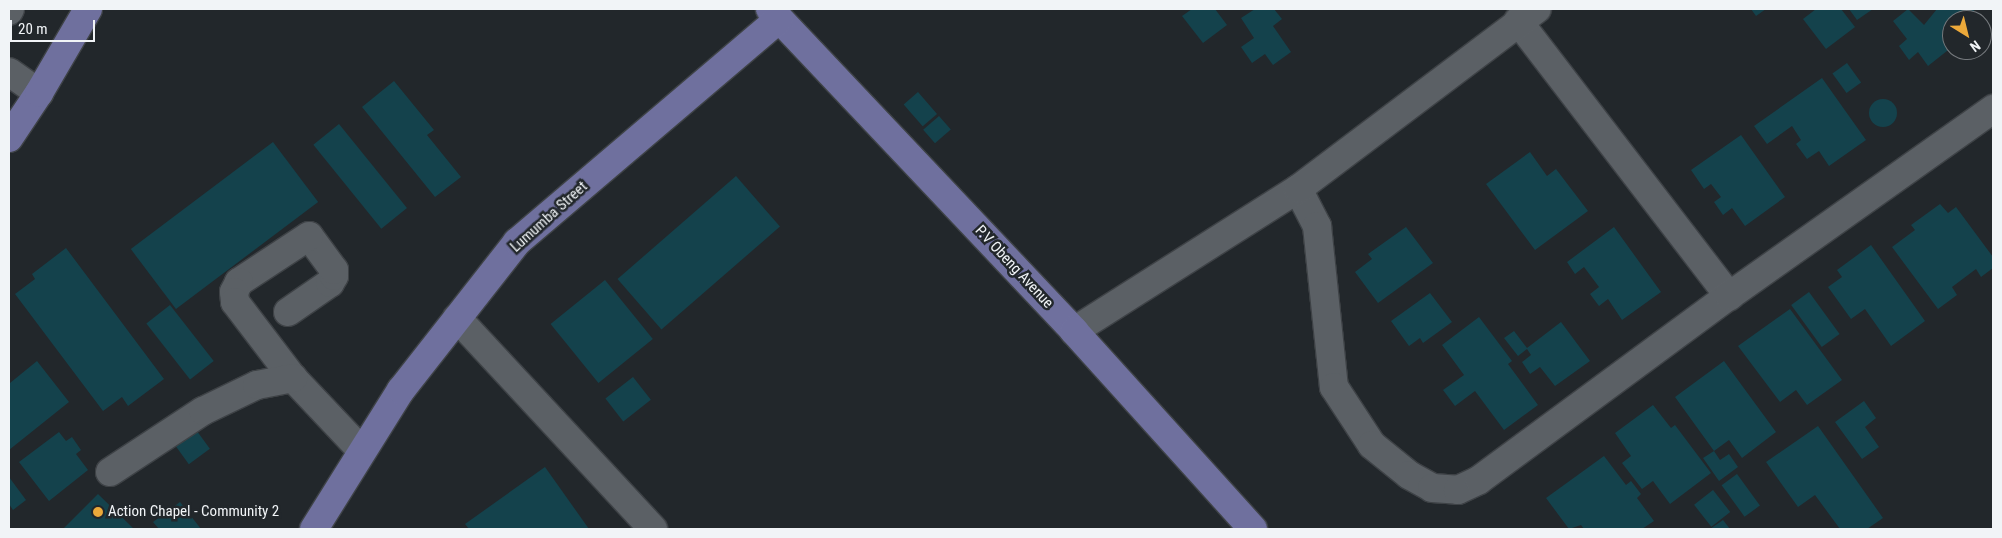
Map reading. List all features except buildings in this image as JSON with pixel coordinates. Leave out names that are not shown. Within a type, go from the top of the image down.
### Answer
[{"type":"main road","points":[[9,138],[39,93],[88,9]]},
{"type":"main road","name":"Lumumba Street","points":[[314,529],[401,390],[518,242],[775,14]]},
{"type":"main road","name":"P.V Obeng Avenue","points":[[775,14],[1074,331],[1253,529]]},
{"type":"street","points":[[1074,331],[1298,189],[1527,15],[1729,296]]},
{"type":"street","points":[[9,72],[39,93]]},
{"type":"street","points":[[1298,189],[1317,226],[1334,387],[1372,445],[1409,475],[1432,488],[1458,490],[1479,480],[1729,296],[1993,109]]},
{"type":"street","points":[[288,312],[330,283],[334,276],[334,270],[309,236],[239,282],[234,292],[235,302],[293,378],[362,451]]},
{"type":"street","points":[[457,318],[652,529]]},
{"type":"street","points":[[110,472],[203,411],[257,385],[293,378]]},
{"type":"place","name":"Action Chapel - Community 2","points":[[98,512]]}]
